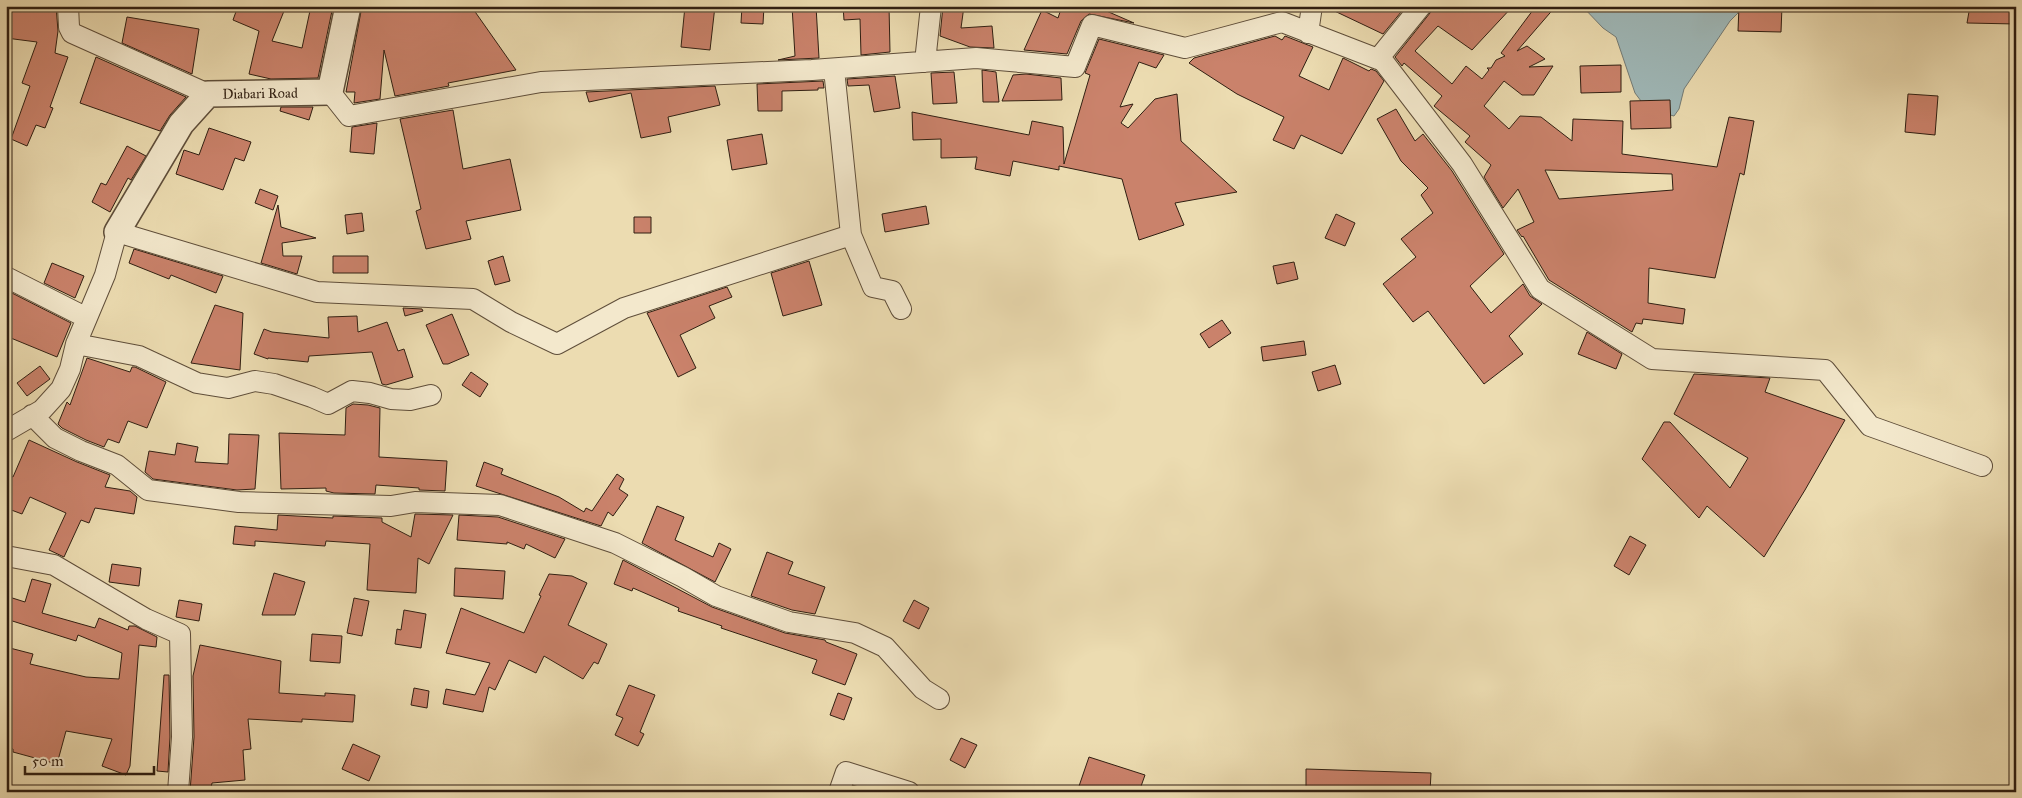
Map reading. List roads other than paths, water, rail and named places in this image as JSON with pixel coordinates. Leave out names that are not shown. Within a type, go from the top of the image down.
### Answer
[{"type":"street","points":[[68,6],[69,27],[72,33],[208,94]]},
{"type":"street","points":[[348,6],[330,92],[349,116],[541,82],[834,68],[976,58],[1075,67],[1092,25],[1185,48],[1282,22],[1383,61],[1462,164],[1540,289],[1652,359],[1825,370],[1870,426],[1982,466]]},
{"type":"street","points":[[925,62],[931,6]]},
{"type":"street","points":[[1308,33],[1312,6]]},
{"type":"street","points":[[1378,59],[1421,6]]},
{"type":"street","points":[[834,68],[851,235],[874,287],[892,291],[901,309]]},
{"type":"street","name":"Diabari Road","points":[[117,232],[182,124],[208,94],[330,92]]},
{"type":"street","points":[[6,431],[42,410],[61,390],[70,369],[76,344],[105,275],[117,232],[317,292],[473,299],[511,322],[557,344],[624,308],[851,235]]},
{"type":"street","points":[[6,277],[87,318]]},
{"type":"street","points":[[76,344],[139,356],[197,383],[228,388],[255,381],[274,384],[312,396],[328,404],[352,392],[370,393],[391,399],[410,400],[431,396]]},
{"type":"street","points":[[32,415],[55,438],[81,451],[117,465],[148,490],[248,502],[390,506],[416,502],[500,505],[615,543],[716,596],[789,622],[856,633],[885,647],[922,689],[939,699]]},
{"type":"street","points":[[6,556],[54,565],[146,619],[180,634],[182,737],[178,792]]},
{"type":"street","points":[[839,792],[846,772],[909,792]]},
{"type":"water","points":[[1582,6],[1739,6],[1738,13],[1730,21],[1684,89],[1679,109],[1674,116],[1647,109],[1635,93],[1616,37],[1603,28]]}]
